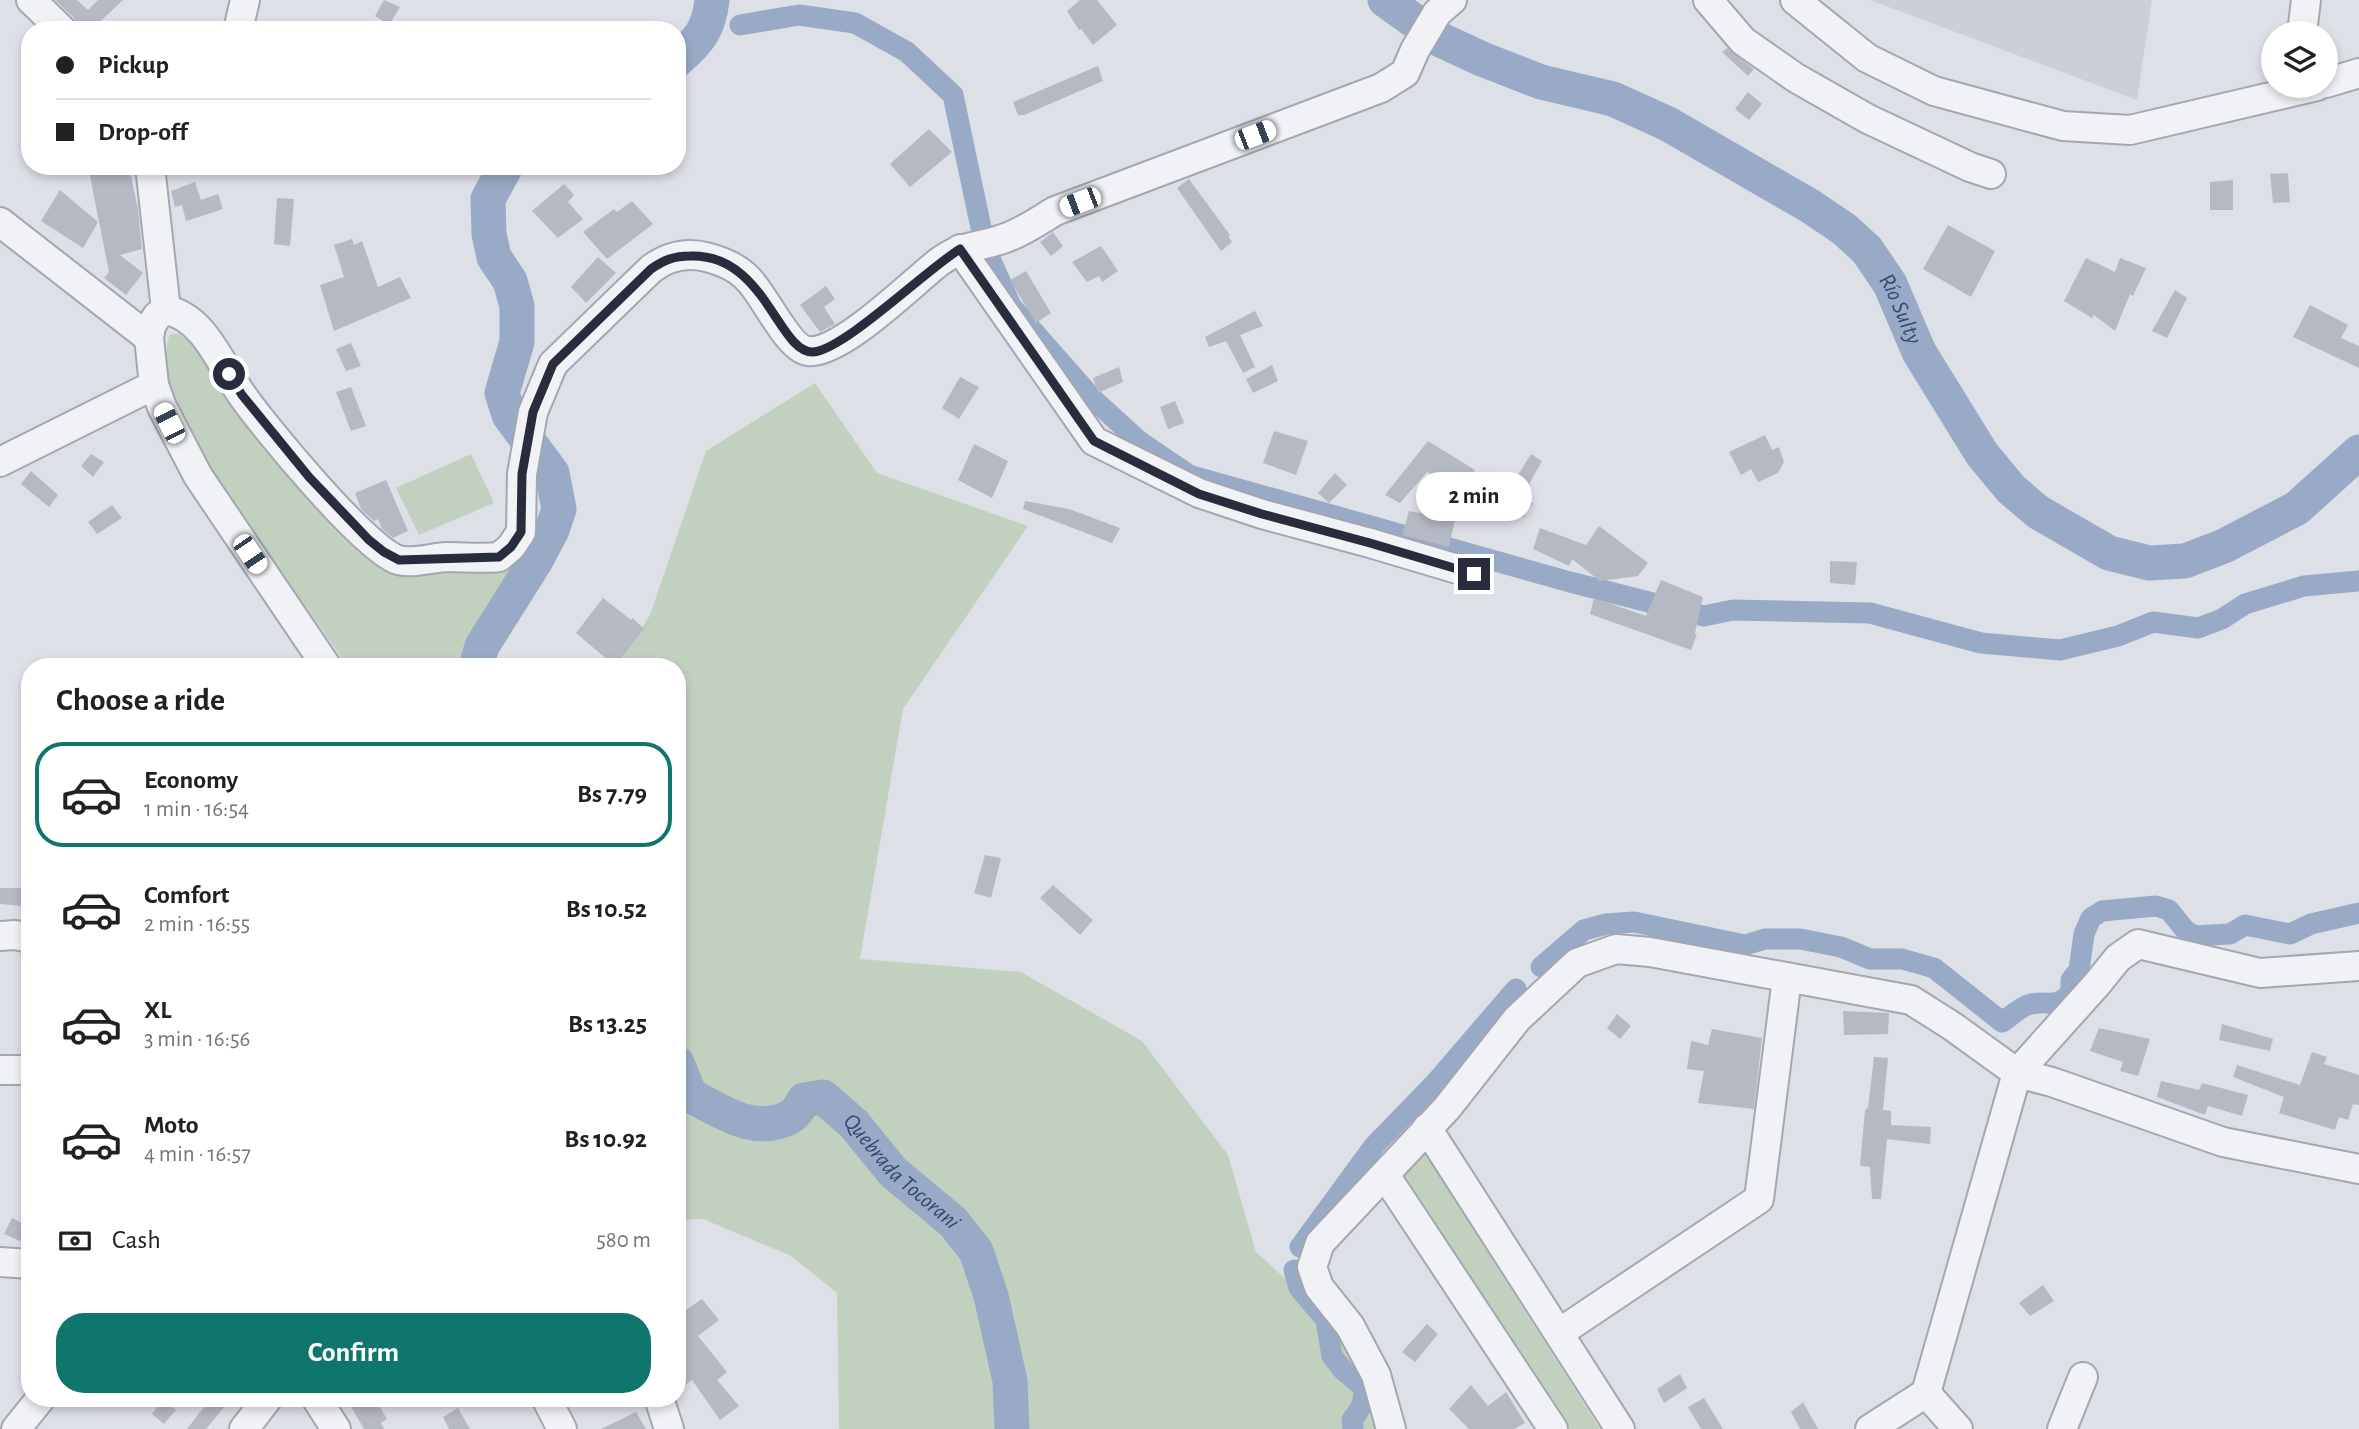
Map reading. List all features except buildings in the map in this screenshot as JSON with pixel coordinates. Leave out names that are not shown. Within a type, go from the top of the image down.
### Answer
[{"type":"street","points":[[31,0],[53,21]]},
{"type":"street","points":[[239,21],[245,0]]},
{"type":"street","points":[[1708,0],[1743,41],[1796,78],[1868,119],[1970,167],[1991,174]]},
{"type":"street","points":[[1795,0],[1867,58],[1934,91],[2063,126],[2130,130],[2261,98]]},
{"type":"street","points":[[2303,21],[2306,0]]},
{"type":"street","points":[[321,658],[198,475],[162,407],[154,385],[149,338],[151,326],[157,316],[166,310],[178,313],[202,332],[242,395],[309,477],[369,540],[384,552],[399,560],[499,557],[511,547],[521,532],[522,474],[533,412],[553,364],[664,259],[700,255],[736,268],[750,280],[793,342],[804,351],[816,352],[859,328],[940,261],[960,249],[1008,238],[1055,211],[1381,88],[1405,73],[1415,50],[1444,6]]},
{"type":"street","points":[[2338,79],[2359,73]]},
{"type":"street","points":[[151,175],[166,310]]},
{"type":"street","points":[[0,222],[149,338]]},
{"type":"street","points":[[960,249],[1094,441],[1199,494],[1474,574]]},
{"type":"street","points":[[0,462],[154,385]]},
{"type":"street","points":[[0,936],[21,936]]},
{"type":"street","points":[[1870,1429],[1926,1393],[2017,1073],[2118,958],[2138,944],[2260,973],[2359,966]]},
{"type":"street","points":[[1391,1429],[1376,1375],[1350,1326],[1319,1287],[1311,1267],[1320,1243],[1455,1098],[1517,1019],[1577,964],[1616,949],[1650,952],[1911,1000],[2017,1073],[2052,1082],[2223,1142],[2359,1169]]},
{"type":"street","points":[[1559,1334],[1759,1199],[1787,978]]},
{"type":"street","points":[[0,1070],[21,1070]]},
{"type":"street","points":[[1427,1128],[1619,1429]]},
{"type":"street","points":[[1385,1175],[1553,1429]]},
{"type":"street","points":[[0,1262],[21,1263]]},
{"type":"street","points":[[2062,1429],[2083,1377]]},
{"type":"street","points":[[1926,1393],[1958,1429]]},
{"type":"street","points":[[16,1429],[34,1407]]},
{"type":"street","points":[[244,1429],[261,1407]]},
{"type":"street","points":[[322,1407],[336,1429]]},
{"type":"street","points":[[551,1407],[562,1429]]},
{"type":"street","points":[[662,1407],[669,1429]]},
{"type":"shaded area","points":[[1870,0],[2152,0],[2137,100]]},
{"type":"green space","points":[[178,333],[187,340],[331,511],[395,576],[545,540],[492,624],[483,658],[342,658],[206,464],[179,416],[167,383],[166,352],[169,335]]},
{"type":"green space","points":[[815,383],[877,473],[1028,526],[903,709],[860,959],[1021,972],[1142,1041],[1228,1155],[1256,1252],[1368,1354],[1384,1429],[839,1429],[837,1293],[791,1256],[703,1219],[686,1220],[686,658],[622,658],[650,615],[706,451]]},
{"type":"green space","points":[[471,454],[494,503],[419,535],[396,488]]},
{"type":"green space","points":[[1423,1150],[1600,1429],[1568,1429],[1401,1177]]},
{"type":"waterway","name":"Quebrada Tocorani","points":[[686,52],[702,34],[712,0]]},
{"type":"waterway","name":"Río Sulty","points":[[1385,0],[1441,40],[1482,59],[1541,82],[1613,99],[1668,124],[1810,206],[1844,229],[1867,250],[1890,284],[1919,352],[1982,454],[2011,489],[2038,512],[2109,553],[2149,563],[2185,561],[2224,546],[2297,508],[2359,452]]},
{"type":"waterway","points":[[740,25],[799,15],[855,23],[907,52],[953,95],[984,242]]},
{"type":"waterway","name":"Quebrada Tocorani","points":[[479,658],[482,646],[535,562],[552,530],[559,509],[552,473],[509,415],[502,393],[517,342],[517,306],[510,281],[494,257],[489,234],[488,199],[501,175]]},
{"type":"waterway","points":[[988,254],[1011,306],[1093,399],[1139,441],[1189,475],[1570,582],[1704,616],[1733,610],[1870,613],[1981,643],[2060,650],[2118,636],[2153,622],[2198,628],[2222,619],[2245,604],[2304,586],[2359,581]]},
{"type":"waterway","points":[[1541,967],[1584,930],[1606,924],[1634,922],[1745,945],[1765,939],[1800,939],[1841,947],[1870,959],[1902,959],[1934,968],[2002,1022],[2027,1005],[2056,1003],[2066,998],[2071,992],[2071,980],[2079,970],[2084,934],[2091,918],[2102,911],[2156,906],[2169,910],[2185,930],[2195,936],[2230,934],[2245,925],[2290,934],[2311,924],[2359,913]]},
{"type":"waterway","points":[[1300,1247],[1374,1146],[1436,1082],[1516,989]]},
{"type":"waterway","name":"Quebrada Tocorani","points":[[686,1085],[690,1095],[726,1114],[751,1123],[777,1122],[792,1116],[804,1100],[823,1097],[854,1124],[893,1172],[953,1222],[976,1251],[991,1296],[1010,1381],[1012,1429]]},
{"type":"waterway","points":[[1294,1270],[1299,1288],[1326,1320],[1332,1356],[1343,1370],[1363,1387],[1362,1405],[1352,1420],[1353,1429]]},
{"type":"route","points":[[229,374],[242,395],[309,477],[369,540],[384,552],[399,560],[417,561],[445,557],[499,557],[511,547],[521,532],[522,474],[533,412],[553,364],[664,259],[700,255],[736,268],[750,280],[793,342],[804,351],[816,352],[859,328],[940,261],[960,249],[1094,441],[1199,494],[1474,574]]}]
